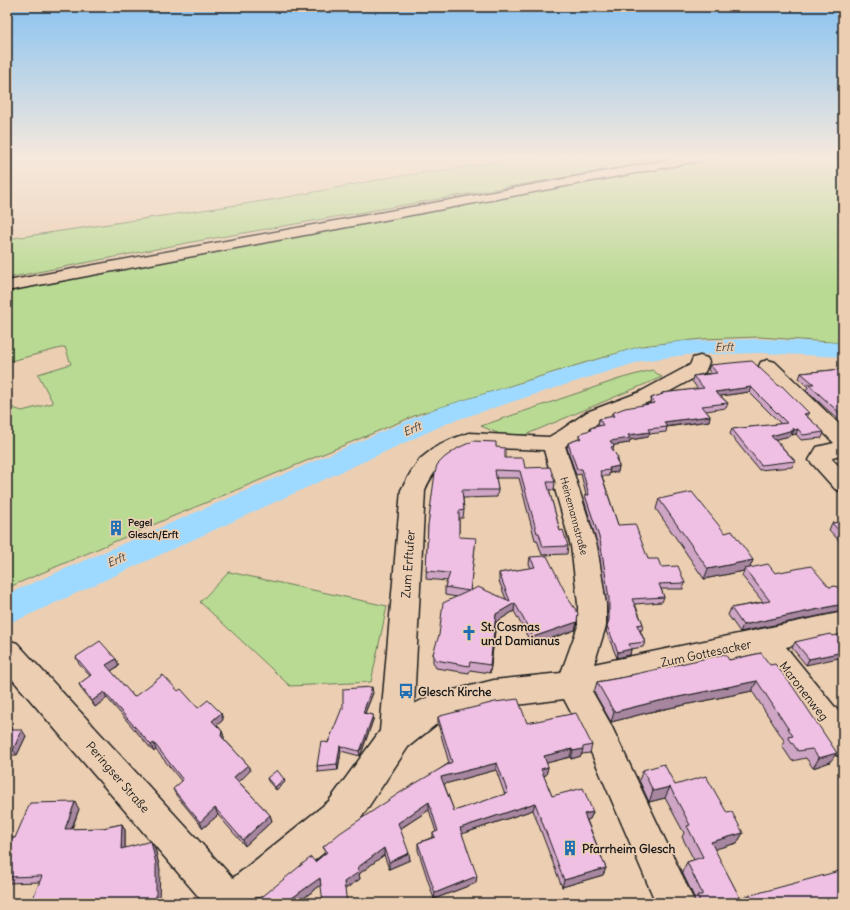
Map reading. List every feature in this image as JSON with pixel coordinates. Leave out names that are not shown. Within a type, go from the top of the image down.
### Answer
[{"type":"street","points":[[7,286],[469,200]]},
{"type":"street","points":[[553,444],[569,435],[594,416],[647,396],[698,368],[700,362]]},
{"type":"street","points":[[768,366],[843,440]]},
{"type":"street","name":"Zum Erftufer","points":[[396,736],[413,490],[418,476],[427,463],[459,444],[469,440],[553,444]]},
{"type":"street","name":"Heinemannstraße","points":[[553,444],[584,546],[592,604],[592,626],[572,684]]},
{"type":"street","points":[[843,447],[825,452],[820,460],[843,484]]},
{"type":"street","name":"Zum Gottesacker","points":[[396,736],[430,710],[494,694],[572,684],[843,623]]},
{"type":"street","name":"Maronenweg","points":[[764,640],[843,742]]},
{"type":"street","name":"Peringser Straße","points":[[7,652],[229,903]]},
{"type":"street","points":[[572,684],[598,734],[676,903]]},
{"type":"street","points":[[233,903],[342,814],[396,736]]},
{"type":"green space","points":[[267,200],[430,200],[192,242],[7,278],[7,239]]},
{"type":"green space","points":[[488,200],[843,200],[843,343],[759,337],[702,339],[642,346],[419,414],[169,518],[7,588],[7,406],[22,411],[53,403],[38,374],[71,364],[65,347],[7,362],[7,291]]},
{"type":"green space","points":[[652,370],[662,377],[525,435],[502,435],[481,426],[619,379]]},
{"type":"green space","points":[[229,572],[387,606],[371,682],[290,686],[200,602]]},
{"type":"building","points":[[752,361],[779,386],[782,386],[809,413],[804,414],[824,432],[803,435],[798,429],[794,430],[792,428],[793,430],[771,436],[795,461],[761,465],[732,429],[787,423],[751,387],[715,392],[728,403],[702,406],[710,416],[664,422],[667,427],[648,429],[650,432],[628,435],[630,438],[610,441],[614,446],[611,447],[618,458],[616,459],[619,466],[609,468],[610,470],[600,471],[618,525],[635,524],[648,559],[658,559],[661,567],[678,566],[685,583],[659,584],[664,597],[632,599],[643,624],[637,625],[645,642],[629,644],[631,649],[618,652],[607,626],[609,620],[609,598],[600,540],[585,495],[589,495],[582,469],[577,469],[568,443],[582,438],[579,435],[583,432],[591,430],[590,428],[603,425],[599,419],[614,416],[612,413],[625,408],[655,403],[651,398],[663,394],[662,393],[704,388],[693,376],[717,373],[710,365]]},
{"type":"building","points":[[843,369],[843,416],[808,384],[814,384],[801,373]]},
{"type":"building","points":[[473,441],[496,442],[496,447],[505,448],[505,458],[523,458],[525,468],[550,467],[555,482],[547,482],[560,531],[563,530],[568,546],[543,547],[539,533],[537,533],[520,471],[495,470],[498,490],[462,490],[464,510],[459,511],[459,537],[476,538],[470,591],[478,587],[510,601],[499,573],[535,567],[530,557],[547,556],[569,600],[578,613],[577,622],[533,637],[515,603],[496,614],[490,665],[470,662],[469,666],[436,660],[433,654],[439,635],[443,603],[469,591],[445,587],[450,573],[426,571],[428,525],[437,465],[458,448]]},
{"type":"building","points":[[692,492],[725,533],[732,531],[753,560],[708,569],[659,499]]},
{"type":"building","points":[[843,522],[843,535],[832,523]]},
{"type":"building","points":[[768,564],[775,573],[811,566],[829,587],[836,586],[840,590],[843,589],[843,604],[743,625],[731,608],[770,601],[745,569]]},
{"type":"building","points":[[830,634],[832,636],[843,634],[843,652],[809,659],[795,642]]},
{"type":"building","points":[[100,641],[116,659],[106,665],[134,697],[163,675],[178,691],[181,689],[198,708],[208,700],[221,713],[212,721],[222,731],[221,736],[248,765],[234,777],[270,815],[243,840],[215,808],[200,822],[173,789],[183,780],[154,743],[151,745],[104,692],[92,701],[79,684],[91,675],[76,657]]},
{"type":"building","points":[[761,653],[770,665],[775,664],[793,687],[837,753],[819,758],[812,749],[798,751],[788,737],[793,736],[757,681],[654,702],[614,712],[597,682],[631,676],[725,654],[729,660]]},
{"type":"building","points":[[372,687],[363,713],[373,715],[361,749],[359,751],[340,746],[337,764],[317,766],[321,741],[328,743],[342,708],[343,709],[343,689]]},
{"type":"building","points":[[518,699],[527,723],[576,713],[592,745],[583,747],[583,749],[573,751],[572,749],[544,756],[548,767],[541,769],[552,796],[583,788],[593,812],[584,814],[606,868],[564,880],[535,803],[460,828],[477,876],[435,893],[418,843],[435,837],[433,833],[438,831],[429,802],[398,823],[409,853],[389,862],[384,848],[357,868],[359,872],[344,882],[347,903],[323,903],[320,878],[292,898],[293,903],[252,903],[251,901],[253,898],[262,897],[311,857],[315,862],[327,852],[323,847],[340,833],[404,790],[452,762],[438,717],[495,702]],"holes":[[[497,763],[508,793],[454,811],[441,777]]]},
{"type":"building","points":[[7,726],[10,726],[8,730],[22,730],[13,750],[7,749]]},
{"type":"building","points":[[664,764],[675,785],[706,776],[727,813],[732,812],[743,833],[711,842],[740,898],[843,870],[843,903],[701,903],[697,895],[702,895],[702,893],[687,862],[703,857],[687,826],[690,825],[670,787],[653,791],[643,770]]},
{"type":"building","points":[[277,770],[284,779],[275,787],[267,778]]},
{"type":"building","points":[[75,802],[65,829],[103,828],[122,824],[121,849],[151,841],[156,864],[156,903],[31,903],[42,876],[7,877],[7,838],[15,838],[30,803]]},
{"type":"waterway","name":"Erft","points":[[7,609],[441,416],[639,354],[685,348],[761,346],[843,350]]},
{"type":"place","name":"Pegel Glesch/Erft","points":[[116,528]]},
{"type":"place","name":"St. Cosmas und Damianus","points":[[469,633]]},
{"type":"place","name":"Glesch Kirche","points":[[406,691]]},
{"type":"place","name":"Pfarrheim Glesch","points":[[570,848]]}]
